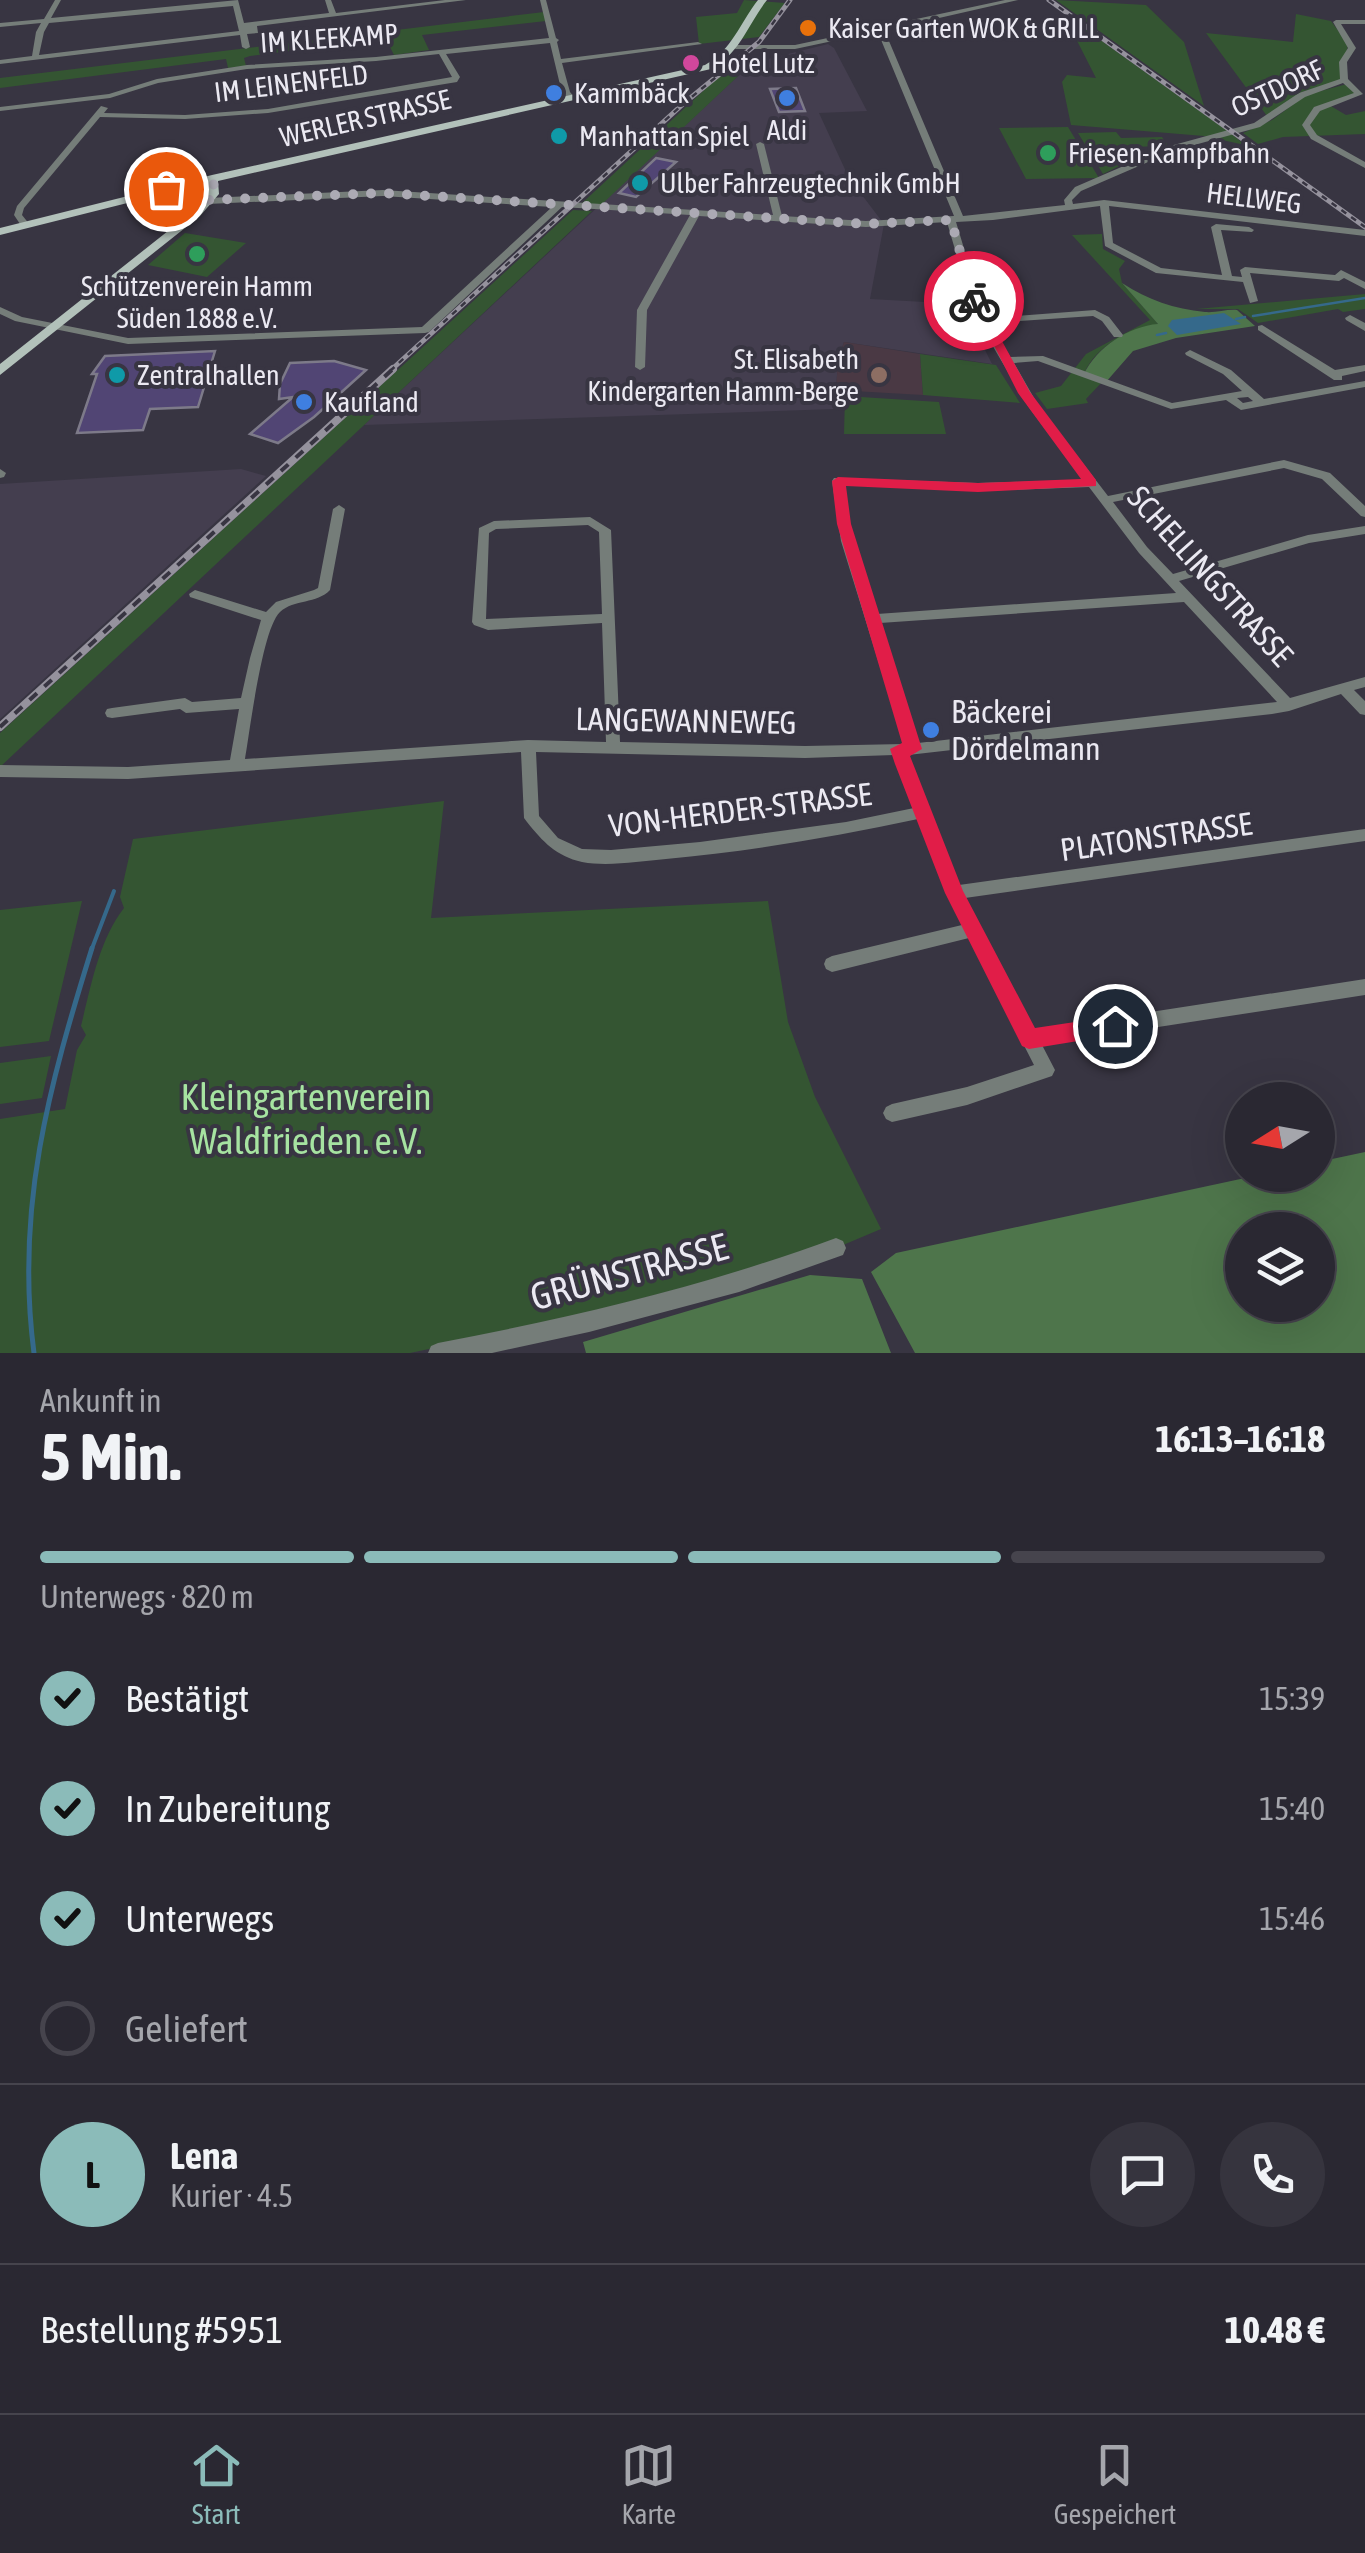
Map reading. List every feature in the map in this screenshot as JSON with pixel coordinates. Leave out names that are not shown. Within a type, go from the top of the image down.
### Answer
[{"type":"main road","points":[[736,47],[750,17],[764,0]]},
{"type":"main road","name":"WERLER STRASSE","points":[[0,232],[212,178],[708,66],[729,56],[736,47]]},
{"type":"main road","points":[[0,371],[208,200],[214,187],[212,178]]},
{"type":"street","points":[[35,58],[44,22],[58,0]]},
{"type":"street","points":[[328,0],[333,14]]},
{"type":"street","points":[[0,62],[241,29],[255,31],[253,24],[463,0]]},
{"type":"street","points":[[543,0],[566,93],[571,98]]},
{"type":"street","name":"WERLER STRASSE","points":[[736,47],[788,48],[974,3],[1015,0]]},
{"type":"street","points":[[0,25],[236,2],[246,47]]},
{"type":"street","name":"OSTDORF","points":[[1365,22],[1336,22],[1351,44],[1343,62],[1344,80],[1356,89],[1357,96],[1326,104],[1306,126],[1314,136],[1365,166]]},
{"type":"street","name":"SCHELLINGSTRASSE","points":[[875,30],[882,34],[956,220],[970,291],[1005,362],[1091,483],[1170,579],[1289,706]]},
{"type":"street","name":"IM KLEEKAMP","points":[[0,109],[110,96],[157,82],[219,71],[554,40]]},
{"type":"street","points":[[559,61],[698,44]]},
{"type":"street","name":"IM LEINENFELD","points":[[99,115],[236,114],[408,90],[456,77],[441,51]]},
{"type":"street","name":"OSTDORF","points":[[1348,56],[1365,58]]},
{"type":"street","name":"OSTDORF","points":[[1070,204],[1068,200],[1078,189],[1111,178],[1137,162],[1172,148],[1257,126],[1302,95],[1344,80]]},
{"type":"street","points":[[25,225],[18,215],[20,208],[112,100],[110,96]]},
{"type":"street","points":[[760,144],[779,220]]},
{"type":"street","name":"HELLWEG","points":[[121,200],[383,193],[866,224],[956,220],[1104,202],[1365,233]]},
{"type":"street","points":[[1104,202],[1108,244],[1158,271],[1339,278],[1341,273],[1365,286]]},
{"type":"street","points":[[0,310],[54,328],[128,341],[425,330],[560,204]]},
{"type":"street","points":[[640,367],[642,310],[695,215]]},
{"type":"street","points":[[1227,273],[1216,227],[1334,236]]},
{"type":"street","points":[[1246,275],[1253,300]]},
{"type":"street","points":[[983,320],[1084,311],[1100,314],[1118,335]]},
{"type":"street","points":[[1350,318],[1365,328]]},
{"type":"street","points":[[1262,328],[1278,342],[1315,360],[1348,387]]},
{"type":"street","points":[[1190,353],[1227,372],[1262,403]]},
{"type":"street","points":[[1005,362],[1040,358],[1171,406],[1250,393]]},
{"type":"street","points":[[1333,374],[1365,368]]},
{"type":"street","points":[[1350,371],[1365,384]]},
{"type":"street","points":[[1230,397],[1240,408],[1365,384]]},
{"type":"street","points":[[1105,500],[1284,464],[1326,476],[1365,513]]},
{"type":"street","points":[[892,1113],[967,1096],[1046,1070],[971,930],[922,812],[874,619],[848,541],[838,481],[978,487],[1091,483]]},
{"type":"street","points":[[236,766],[267,617],[290,600],[316,596],[324,590],[339,510]]},
{"type":"street","points":[[608,618],[488,625],[476,618],[481,534],[486,528],[590,521],[603,527],[608,618],[612,745]]},
{"type":"street","points":[[1170,579],[1308,538],[1365,530]]},
{"type":"street","points":[[195,594],[267,617]]},
{"type":"street","points":[[874,619],[1187,597]]},
{"type":"street","name":"LANGEWANNEWEG","points":[[0,771],[92,774],[528,746],[791,752],[906,749],[1289,706],[1365,682]]},
{"type":"street","points":[[1344,689],[1365,710]]},
{"type":"street","points":[[112,713],[185,703],[186,708],[248,704]]},
{"type":"street","name":"VON-HERDER-STRASSE","points":[[528,746],[532,818],[554,843],[581,855],[622,857],[700,849],[922,812]]},
{"type":"street","name":"PLATONSTRASSE","points":[[954,893],[1365,835]]},
{"type":"street","points":[[832,964],[971,930]]},
{"type":"street","points":[[1029,1039],[1365,986]]},
{"type":"street","name":"GRÜNSTRASSE","points":[[438,1353],[588,1324],[836,1248]]},
{"type":"shaded area","points":[[828,44],[834,48],[867,111],[819,113],[849,178],[884,224],[870,299],[962,304],[992,364],[844,342],[838,360],[835,409],[364,425],[752,63]]},
{"type":"shaded area","name":"St. Elisabeth Kindergarten Hamm-Berge","points":[[844,342],[920,354],[923,395],[836,390]]},
{"type":"shaded area","points":[[241,469],[266,476],[0,719],[0,484]]},
{"type":"green space","points":[[744,0],[785,3],[759,37],[699,44],[696,17],[737,13]]},
{"type":"green space","points":[[1056,0],[1146,5],[1184,42],[1204,106]]},
{"type":"green space","points":[[544,12],[546,21],[422,35],[429,50],[394,55],[386,39],[250,56],[244,58],[246,66],[228,68],[226,59],[0,88],[0,78]]},
{"type":"green space","points":[[1296,14],[1331,21],[1348,44],[1342,80],[1302,92],[1267,116],[1206,33],[1293,42]]},
{"type":"green space","points":[[1078,24],[1245,145],[1204,136],[1071,125],[1062,82],[1067,75],[1096,78],[1070,27]]},
{"type":"green space","points":[[752,63],[600,206],[581,204],[727,69]]},
{"type":"green space","points":[[1347,84],[1356,93],[1329,105],[1346,115],[1365,111],[1365,134],[1283,137],[1258,144],[1243,133],[1272,120],[1306,95]]},
{"type":"green space","name":"Friesen-Kampfbahn","points":[[1068,127],[1099,178],[1026,179],[999,128]]},
{"type":"green space","points":[[1116,132],[1121,138],[1162,137],[1168,146],[1127,147],[1134,159],[1103,174],[1078,133]]},
{"type":"green space","points":[[573,210],[592,211],[0,767],[0,733]]},
{"type":"green space","name":"Schützenverein Hamm Süden 1888 e.V.","points":[[185,233],[246,243],[207,277],[148,265]]},
{"type":"green space","points":[[1102,234],[1103,249],[1125,261],[1119,269],[1122,283],[1159,325],[1126,334],[1096,355],[1084,374],[1103,381],[1086,399],[1088,403],[1047,409],[1035,393],[1061,386],[1086,354],[1150,320],[1072,235]]},
{"type":"green space","points":[[1122,283],[1183,309],[1237,310],[1255,326],[1176,338],[1133,351],[1106,382],[1084,374],[1089,364],[1125,334],[1158,324]]},
{"type":"green space","points":[[1365,294],[1365,309],[1338,309],[1258,323],[1238,309],[1196,309]]},
{"type":"green space","points":[[920,354],[996,365],[1020,403],[923,395]]},
{"type":"green space","points":[[845,396],[939,402],[946,434],[844,434]]},
{"type":"green space","name":"Kleingartenverein Waldfrieden. e.V.","points":[[444,801],[431,918],[768,901],[788,1022],[815,1097],[881,1229],[836,1248],[524,1329],[410,1353],[0,1353],[0,1119],[65,1109],[77,1050],[86,1035],[81,1026],[97,964],[108,934],[124,908],[120,897],[133,839]]},
{"type":"green space","points":[[82,901],[49,1041],[0,1047],[0,910]]},
{"type":"green space","points":[[51,1056],[42,1098],[0,1104],[0,1063]]},
{"type":"green space","points":[[1365,1152],[1365,1353],[915,1353],[871,1272],[896,1253],[1225,1182],[1225,1192],[1335,1192],[1335,1158]]},
{"type":"green space","points":[[810,1275],[862,1279],[891,1353],[586,1353],[583,1342]]},
{"type":"water","points":[[1224,313],[1241,324],[1177,335],[1168,326],[1172,320]]},
{"type":"building","name":"Aldi","points":[[796,88],[805,111],[779,112],[770,89]]},
{"type":"building","name":"Ulber Fahrzeugtechnik GmbH","points":[[656,158],[676,162],[636,197],[619,193]]},
{"type":"building","points":[[215,351],[198,407],[150,409],[143,430],[77,433],[97,374],[92,374],[105,356]]},
{"type":"building","name":"Kaufland","points":[[334,361],[366,370],[278,443],[250,434],[293,397],[279,399],[280,384],[290,363]]},
{"type":"waterway","points":[[1253,316],[1365,298]]},
{"type":"waterway","points":[[1236,319],[1245,317]]},
{"type":"waterway","points":[[1157,335],[1166,333]]},
{"type":"waterway","points":[[91,950],[114,891]]},
{"type":"waterway","points":[[34,1353],[29,1248],[40,1148],[62,1049],[91,950]]},
{"type":"railway","points":[[390,371],[683,104],[759,42],[790,0]]},
{"type":"railway","points":[[1049,0],[1365,227]]},
{"type":"railway","points":[[0,727],[393,369]]},
{"type":"way so far","points":[[166,189],[212,178],[213,194],[208,200],[383,193],[866,224],[951,220],[974,301]]},
{"type":"place","name":"Kaiser Garten WOK & GRILL","points":[[808,28]]},
{"type":"place","name":"Hotel Lutz","points":[[691,63]]},
{"type":"place","name":"Kammbäck","points":[[554,93]]},
{"type":"place","name":"Aldi","points":[[787,98]]},
{"type":"place","name":"Manhattan Spiel","points":[[559,136]]},
{"type":"place","name":"Friesen-Kampfbahn","points":[[1048,153]]},
{"type":"place","name":"Ulber Fahrzeugtechnik GmbH","points":[[640,183]]},
{"type":"place","name":"Schützenverein Hamm Süden 1888 e.V.","points":[[197,254]]},
{"type":"place","name":"Zentralhallen","points":[[117,375]]},
{"type":"place","name":"St. Elisabeth Kindergarten Hamm-Berge","points":[[879,375]]},
{"type":"place","name":"Kaufland","points":[[304,402]]},
{"type":"place","name":"Bäckerei Dördelmann","points":[[931,730]]},
{"type":"route","points":[[974,301],[1024,393],[1091,483],[978,487],[838,481],[844,524],[913,749],[899,749],[904,764],[954,893],[1029,1039],[1115,1026]]}]
